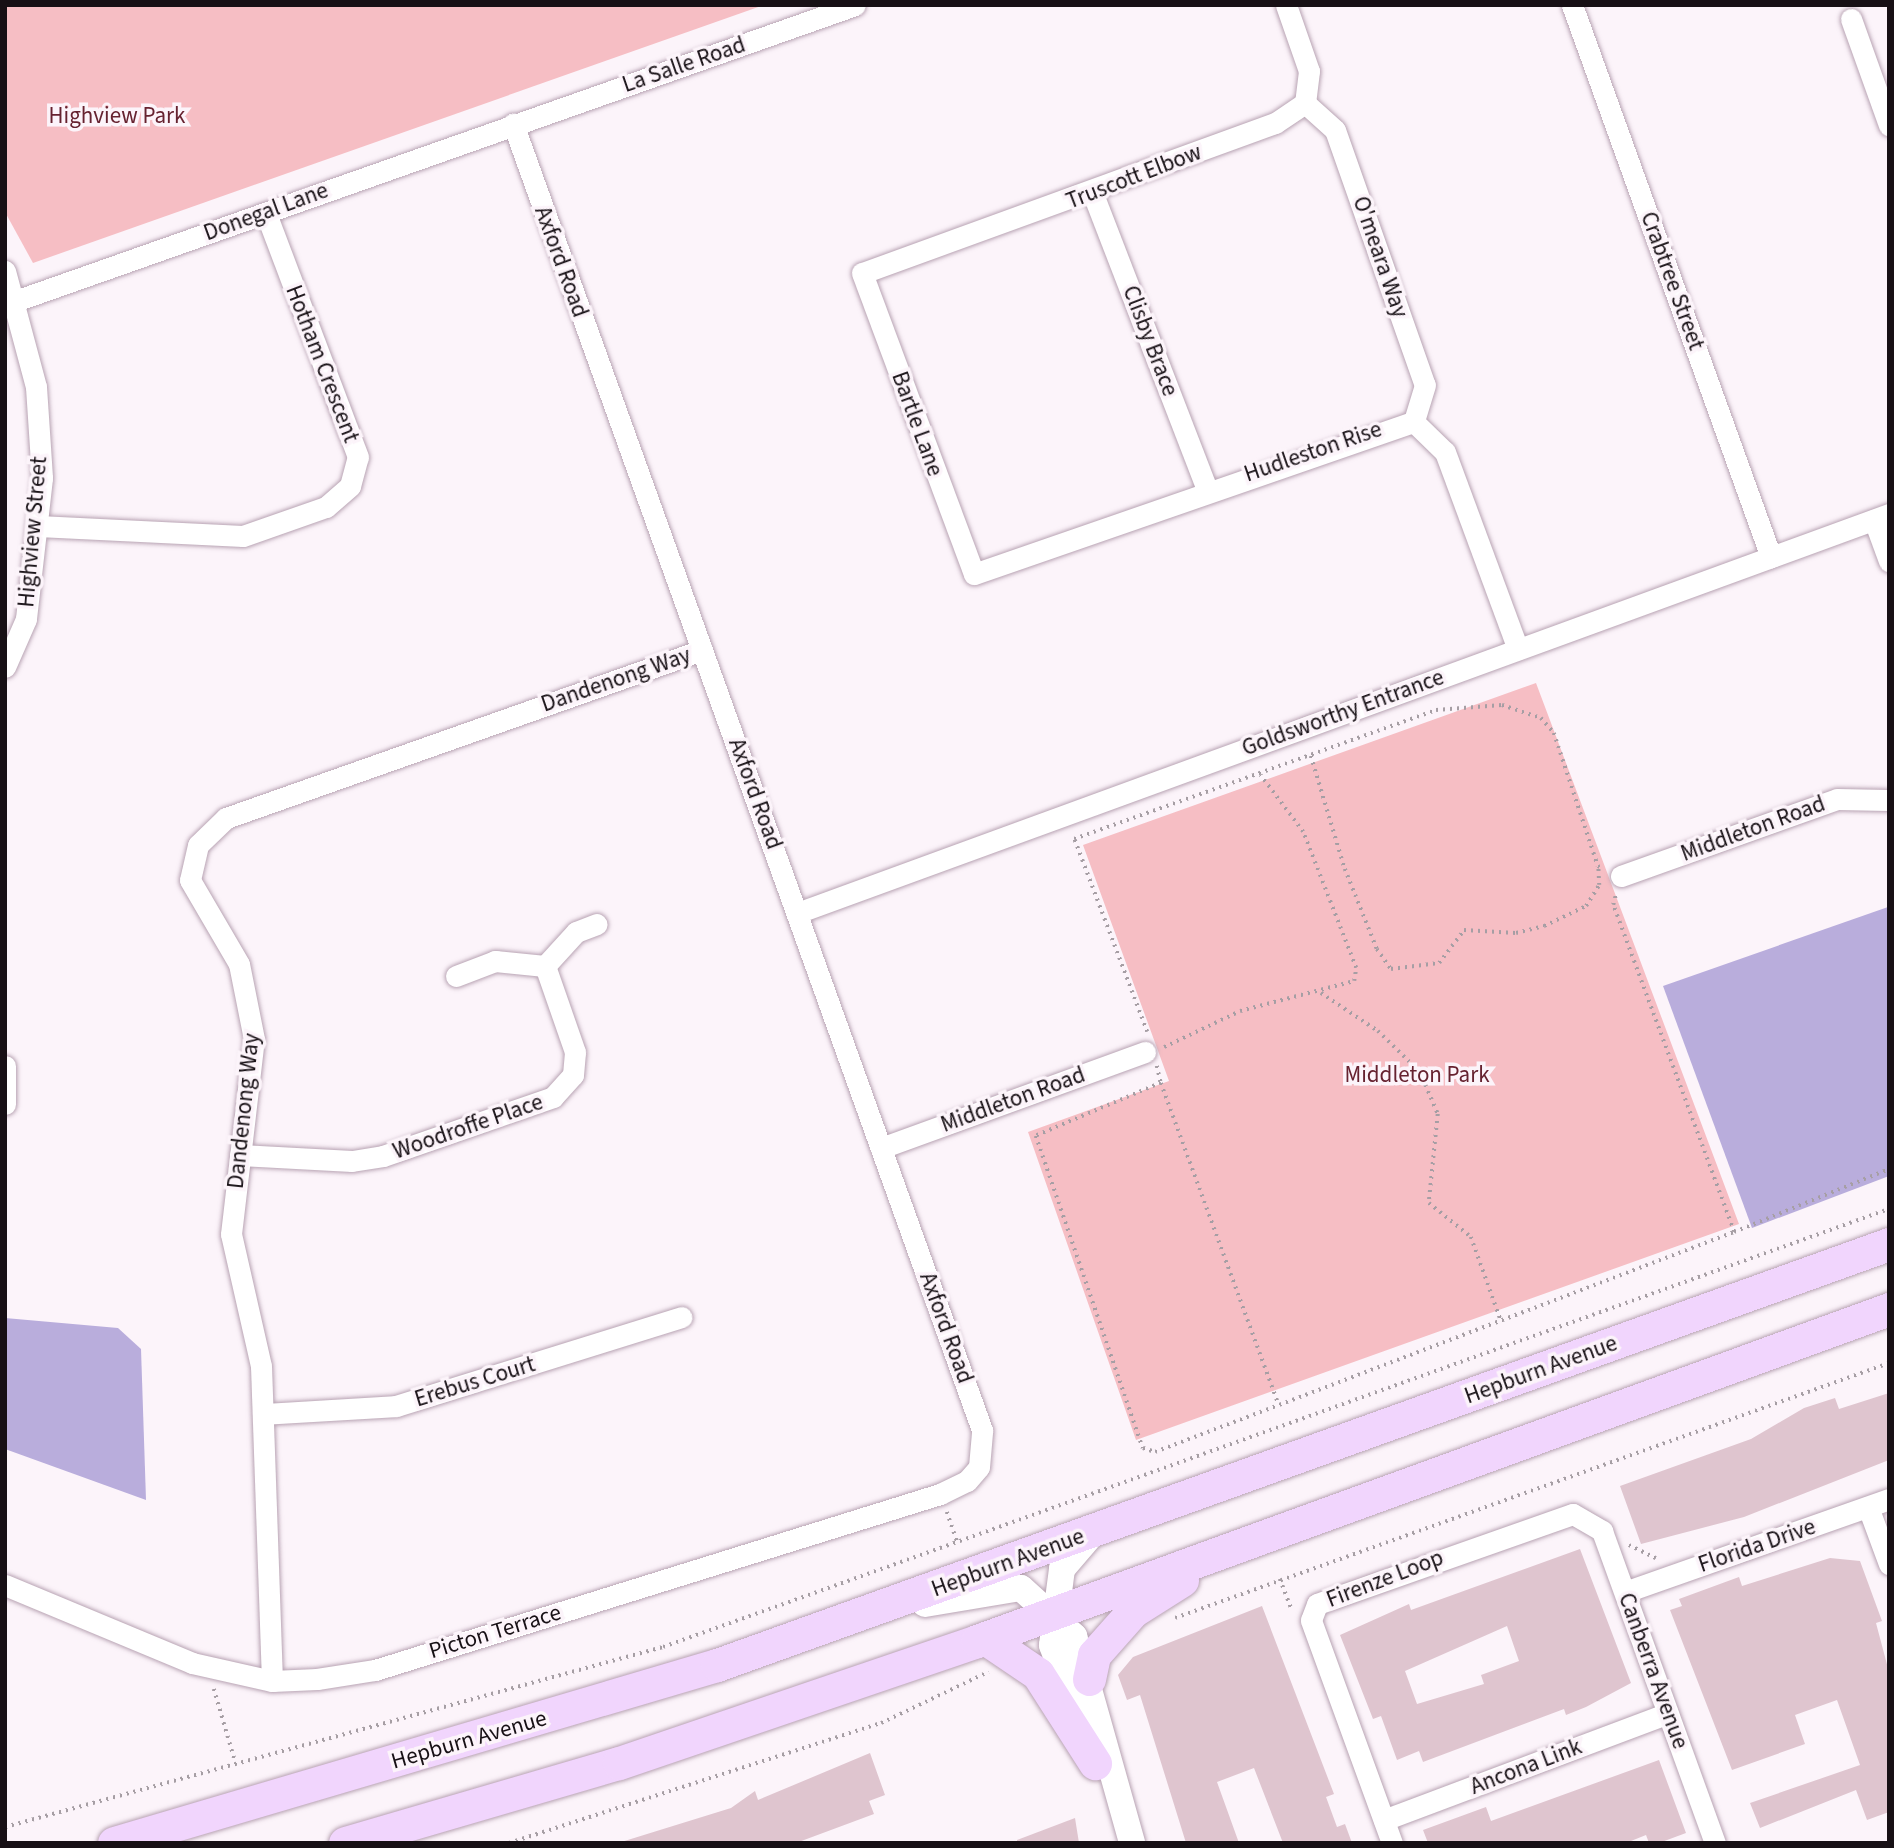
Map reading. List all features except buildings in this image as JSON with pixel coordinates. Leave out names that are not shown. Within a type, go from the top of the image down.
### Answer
[{"type":"main road","name":"Hepburn Avenue","points":[[114,1843],[777,1644],[1093,1533],[1889,1244]]},
{"type":"main road","points":[[345,1843],[992,1652],[1054,1614],[1280,1528],[1889,1309]]},
{"type":"main road","points":[[1089,1679],[1094,1655],[1133,1611],[1280,1528]]},
{"type":"main road","points":[[992,1652],[1038,1674],[1104,1773]]},
{"type":"street","name":"La Salle Road","points":[[513,124],[855,5]]},
{"type":"street","points":[[1286,5],[1309,71],[1306,103]]},
{"type":"street","name":"Crabtree Street","points":[[1572,5],[1772,557]]},
{"type":"street","points":[[1851,19],[1889,125]]},
{"type":"street","name":"Truscott Elbow","points":[[862,273],[1093,194],[1275,123],[1306,103]]},
{"type":"street","name":"O'meara Way","points":[[1306,103],[1335,130],[1425,385],[1414,422]]},
{"type":"street","name":"Donegal Lane","points":[[18,300],[513,124]]},
{"type":"street","name":"Axford Road","points":[[513,124],[982,1430],[979,1467]]},
{"type":"street","name":"Clisby Brace","points":[[1093,194],[1207,489]]},
{"type":"street","name":"Hotham Crescent","points":[[38,526],[243,536],[326,507],[351,486],[358,457],[266,213]]},
{"type":"street","name":"Highview Street","points":[[5,271],[18,300],[36,387],[42,478],[26,619],[5,667]]},
{"type":"street","name":"Bartle Lane","points":[[862,273],[974,574]]},
{"type":"street","name":"Hudleston Rise","points":[[974,574],[1207,489],[1414,422],[1446,452],[1518,649]]},
{"type":"street","points":[[1881,517],[1889,561]]},
{"type":"street","name":"Goldsworthy Entrance","points":[[797,913],[1881,517]]},
{"type":"street","name":"Dandenong Way","points":[[272,1681],[263,1414],[257,1330],[231,1234],[254,1039],[250,994],[190,880],[198,845],[226,818],[702,650]]},
{"type":"street","name":"Middleton Road","points":[[1621,876],[1837,799],[1889,799]]},
{"type":"street","points":[[456,976],[495,961],[545,966],[576,932],[597,924]]},
{"type":"street","name":"Woodroffe Place","points":[[240,1155],[352,1161],[383,1156],[553,1097],[573,1075],[575,1052],[545,966]]},
{"type":"street","name":"Middleton Road","points":[[881,1148],[1149,1051]]},
{"type":"street","points":[[5,1066],[5,1104]]},
{"type":"street","name":"Erebus Court","points":[[263,1414],[396,1406],[681,1317]]},
{"type":"street","name":"Picton Terrace","points":[[5,1585],[208,1667],[272,1681],[375,1670],[940,1494],[967,1481],[979,1467]]},
{"type":"street","name":"Florida Drive","points":[[1625,1592],[1889,1499]]},
{"type":"street","points":[[1868,1507],[1889,1564]]},
{"type":"street","name":"Canberra Avenue","points":[[1573,1514],[1591,1520],[1606,1542],[1716,1843]]},
{"type":"street","name":"Firenze Loop","points":[[1392,1843],[1311,1620],[1317,1604],[1573,1514]]},
{"type":"street","points":[[1093,1533],[1062,1569],[1052,1644],[1132,1843]]},
{"type":"street","points":[[777,1644],[991,1588],[1030,1591],[1074,1636],[1112,1756],[1104,1773]]},
{"type":"street","name":"Ancona Link","points":[[1384,1820],[1668,1713]]},
{"type":"path","points":[[1278,1403],[1074,839],[1260,775],[1311,756],[1436,710],[1502,705],[1541,718],[1555,733],[1598,866],[1599,885],[1586,906],[1516,933],[1464,930],[1439,963],[1391,969],[1377,949],[1345,869],[1311,756]]},
{"type":"path","points":[[1149,1051],[1240,1011],[1343,989],[1354,981],[1356,968],[1303,832],[1260,775]]},
{"type":"path","points":[[1598,866],[1621,876],[1613,905],[1734,1232]]},
{"type":"path","points":[[1321,993],[1377,1031],[1420,1072],[1438,1114],[1429,1203],[1471,1237],[1501,1321]]},
{"type":"path","points":[[1161,1083],[1036,1136],[1143,1448],[1155,1452],[1278,1403],[1734,1232],[1889,1169]]},
{"type":"path","points":[[5,1827],[235,1761],[663,1647],[958,1545],[1889,1209]]},
{"type":"path","points":[[1168,1620],[1889,1363]]},
{"type":"path","points":[[940,1494],[958,1545]]},
{"type":"path","points":[[1606,1542],[1625,1535],[1630,1547],[1659,1559],[1671,1555]]},
{"type":"path","points":[[1280,1579],[1293,1614]]},
{"type":"path","points":[[509,1843],[881,1723],[992,1652]]},
{"type":"path","points":[[208,1667],[235,1761]]},
{"type":"green space","name":"Highview Park","points":[[5,5],[764,5],[33,263],[5,212]]},
{"type":"green space","name":"Middleton Park","points":[[1536,683],[1739,1224],[1136,1440],[1028,1132],[1169,1081],[1083,845]]},
{"type":"shaded area","points":[[1888,907],[1889,1176],[1752,1228],[1663,986]]},
{"type":"shaded area","points":[[5,1318],[118,1328],[141,1349],[146,1500],[5,1449]]}]
